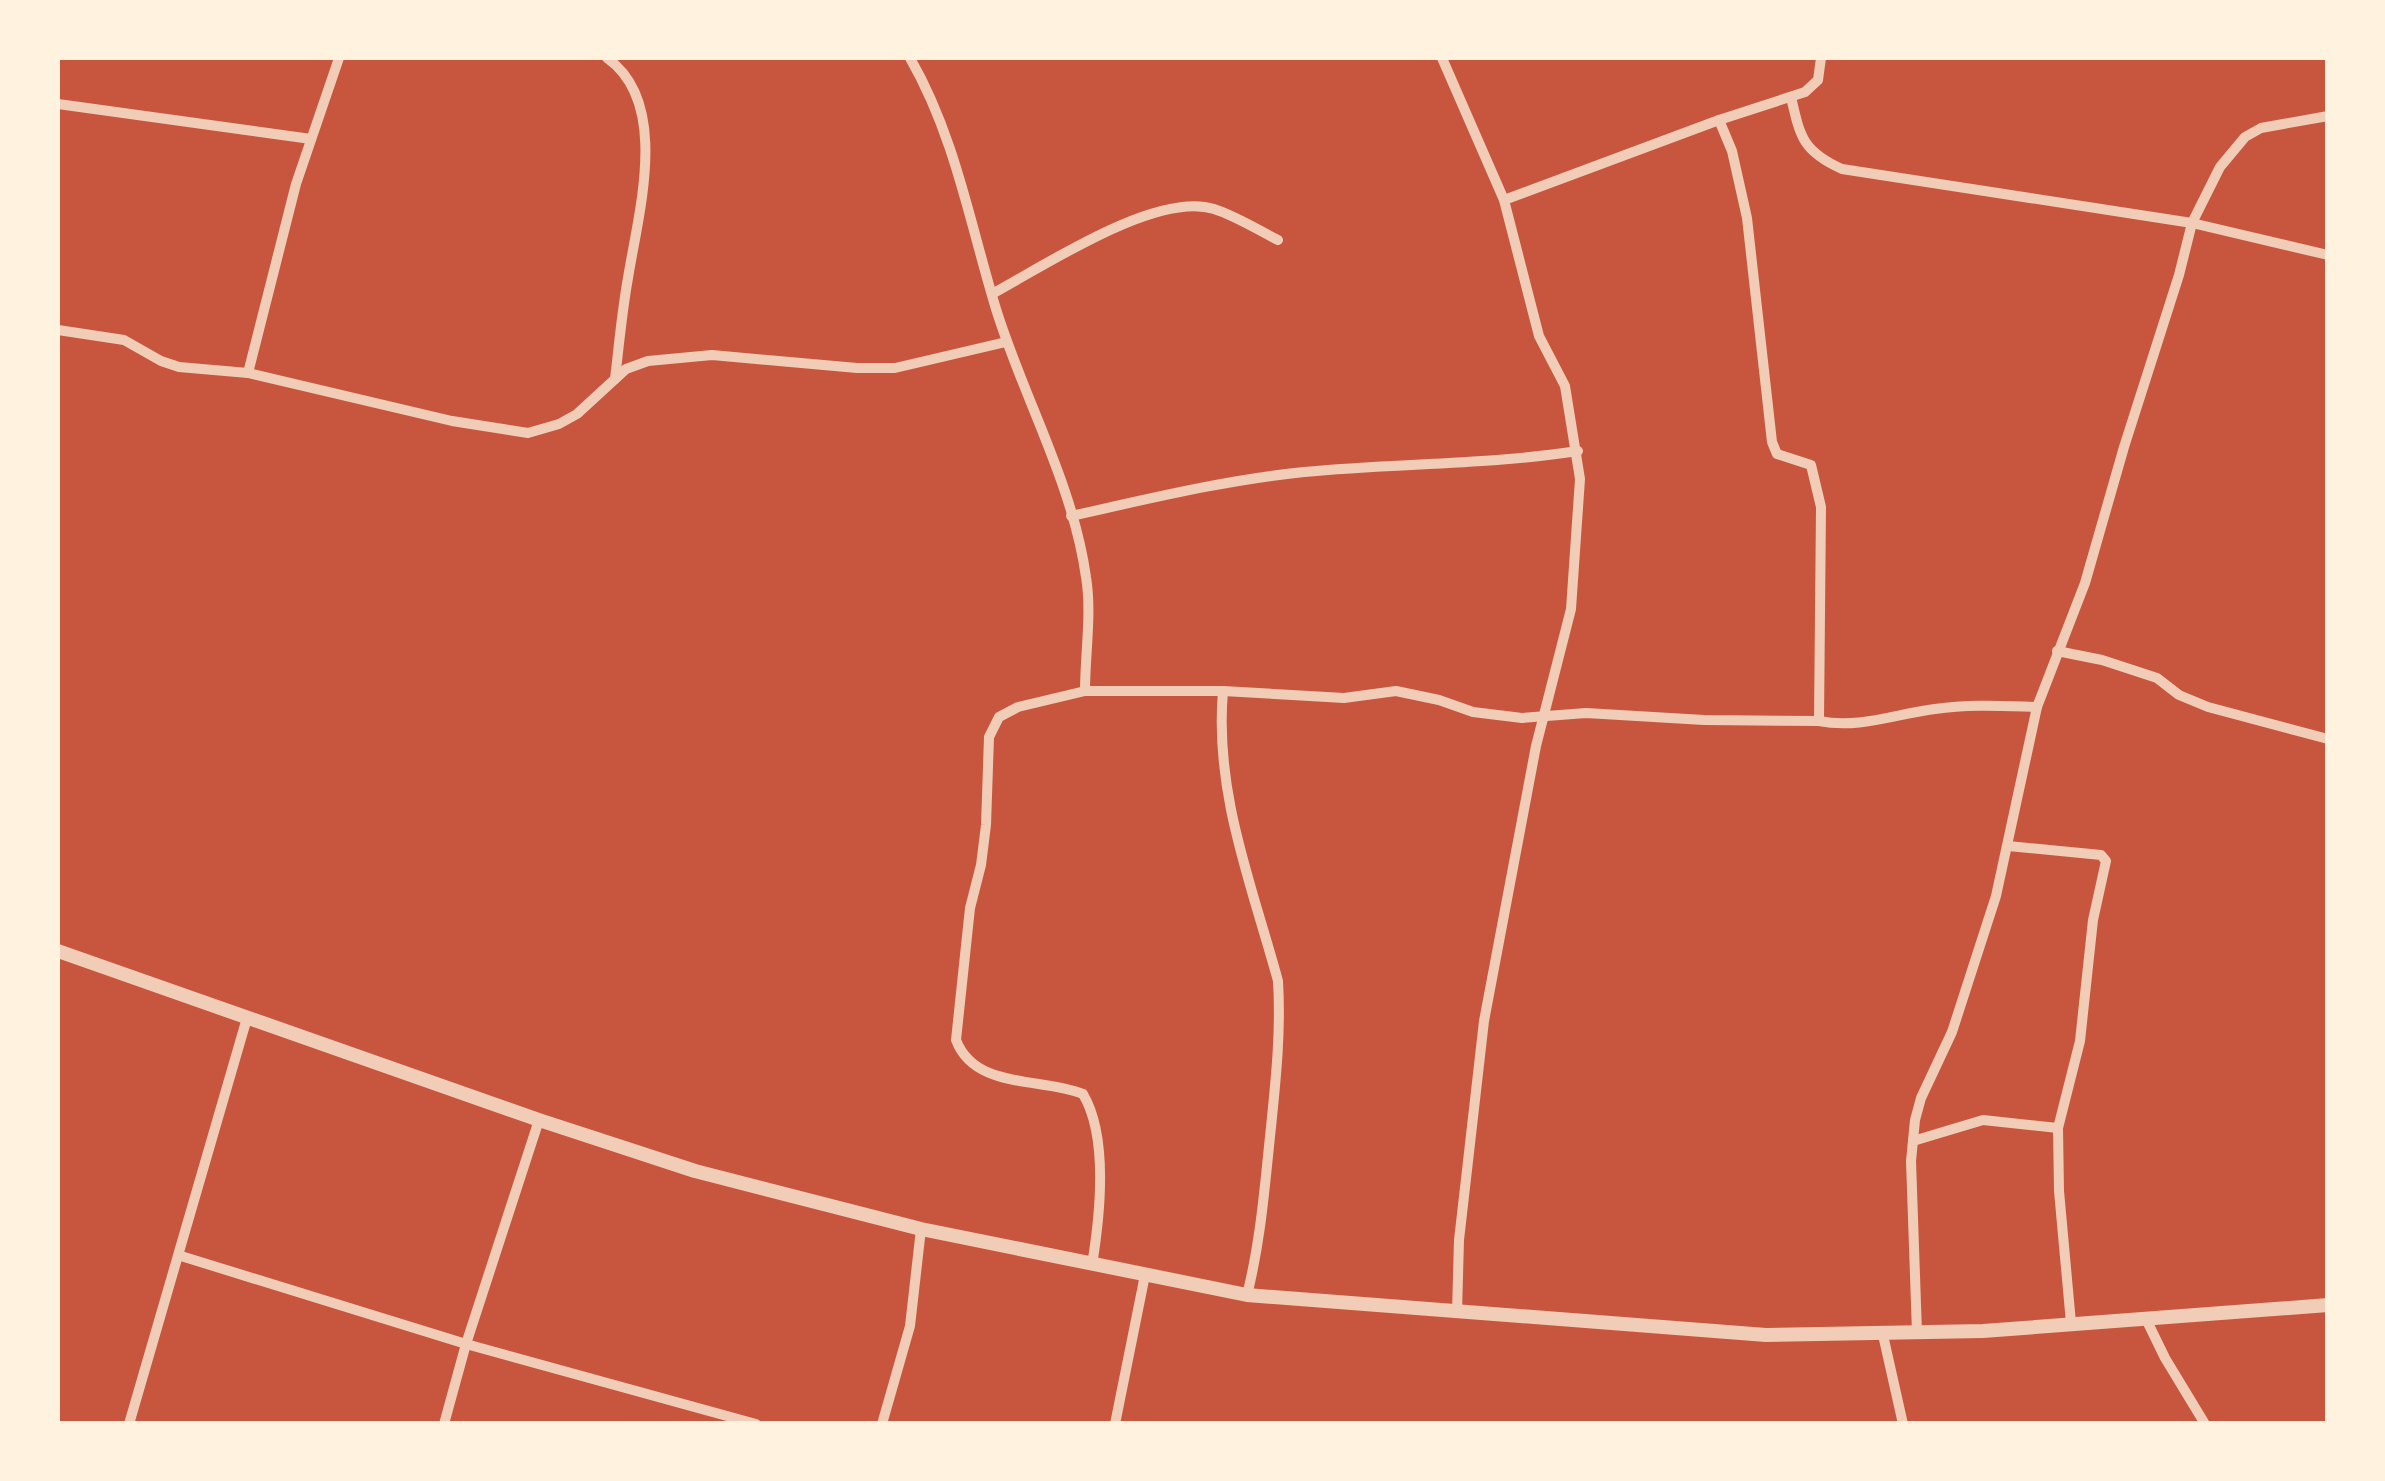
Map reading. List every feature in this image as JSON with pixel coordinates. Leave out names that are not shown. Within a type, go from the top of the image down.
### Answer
[{"type":"street","points":[[248,374],[296,184],[340,58]]},
{"type":"street","points":[[607,58],[632,86],[640,109],[646,157],[615,380]]},
{"type":"street","points":[[910,58],[928,89],[943,128],[1006,342],[1071,516],[1087,580],[1084,691]]},
{"type":"street","points":[[1442,58],[1504,200],[1539,336],[1565,386],[1578,451],[1579,522],[1571,609],[1544,715],[1484,1021],[1460,1240],[1457,1312]]},
{"type":"street","points":[[1504,200],[1791,97],[1816,84],[1821,58]]},
{"type":"street","points":[[1791,97],[1804,142],[1813,153],[1842,169],[2192,223],[2328,254]]},
{"type":"street","points":[[58,104],[311,139]]},
{"type":"street","points":[[1916,1332],[1913,1141],[1921,1098],[1952,1032],[1996,896],[2037,707],[2085,582],[2192,223],[2220,166],[2245,137],[2262,128],[2328,116]]},
{"type":"street","points":[[1719,120],[1732,151],[1750,231],[1772,442],[1777,454],[1811,465],[1818,482],[1819,721]]},
{"type":"street","points":[[992,294],[1123,225],[1184,206],[1214,209],[1278,240]]},
{"type":"street","points":[[58,330],[124,340],[161,361],[179,366],[248,374],[452,421],[528,432],[577,414],[637,364],[692,355],[895,368],[1006,342]]},
{"type":"street","points":[[1071,516],[1243,480],[1305,472],[1517,460],[1578,451]]},
{"type":"street","points":[[2057,651],[2102,660],[2157,678],[2179,695],[2208,706],[2328,739]]},
{"type":"street","points":[[1092,1265],[1100,1220],[1099,1160],[1092,1118],[1083,1094],[972,1067],[956,1040],[970,908],[986,825],[989,736],[998,718],[1018,707],[1084,691],[1222,691],[1344,698],[1396,691],[1474,712],[1522,718],[1586,712],[1857,725],[1940,708],[2037,707]]},
{"type":"street","points":[[1222,691],[1223,764],[1232,826],[1270,950],[1280,1008],[1265,1183],[1247,1294]]},
{"type":"street","points":[[2008,846],[2101,855],[2106,860],[2093,920],[2080,1041],[2058,1128],[2059,1191],[2072,1323]]},
{"type":"street","points":[[58,951],[695,1171],[921,1229],[1247,1294],[1766,1336],[1883,1335],[2328,1304]]},
{"type":"street","points":[[129,1424],[248,1018]]},
{"type":"street","points":[[444,1424],[539,1120]]},
{"type":"street","points":[[1913,1141],[1983,1120],[2058,1128]]},
{"type":"street","points":[[882,1424],[910,1326],[921,1229]]},
{"type":"street","points":[[181,1256],[466,1344],[756,1424]]},
{"type":"street","points":[[1115,1424],[1145,1275]]},
{"type":"street","points":[[2146,1319],[2205,1424]]},
{"type":"street","points":[[1883,1335],[1903,1424]]}]
